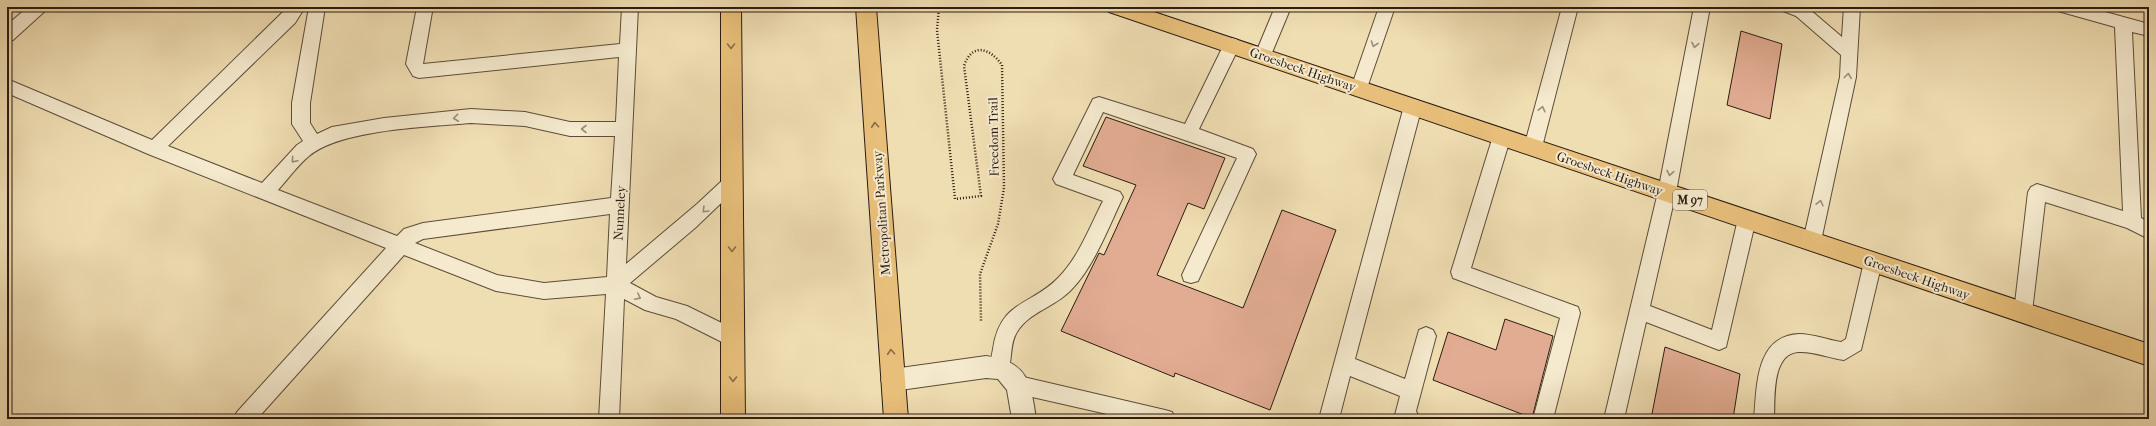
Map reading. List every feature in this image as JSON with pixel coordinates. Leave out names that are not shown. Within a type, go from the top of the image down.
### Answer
[{"type":"main road","points":[[731,7],[733,419]]},
{"type":"main road","name":"Metropolitan Parkway","points":[[866,7],[896,419]]},
{"type":"main road","name":"Groesbeck Highway","points":[[1116,7],[1263,55],[2149,355]]},
{"type":"street","points":[[893,380],[986,367],[1000,367],[1012,374],[1019,385],[1024,419]]},
{"type":"lane","points":[[7,35],[39,7]]},
{"type":"lane","points":[[154,149],[290,18],[297,7]]},
{"type":"lane","points":[[314,144],[301,124],[301,103],[317,7]]},
{"type":"lane","points":[[428,7],[425,8],[414,64],[419,71],[628,50]]},
{"type":"lane","name":"Nunneley","points":[[609,419],[630,7]]},
{"type":"lane","points":[[1263,55],[1283,7]]},
{"type":"lane","points":[[1359,88],[1387,7]]},
{"type":"lane","points":[[1533,147],[1551,73],[1570,7]]},
{"type":"lane","points":[[1614,419],[1638,310],[1667,192],[1702,7]]},
{"type":"lane","points":[[1789,7],[1802,12],[1849,52]]},
{"type":"lane","points":[[1812,241],[1848,77],[1852,7]]},
{"type":"lane","points":[[2064,7],[2149,30]]},
{"type":"lane","points":[[2123,23],[2132,222]]},
{"type":"lane","points":[[1188,133],[1232,45]]},
{"type":"lane","points":[[7,86],[154,149],[496,283],[544,292],[615,285],[652,304],[687,315],[733,338]]},
{"type":"lane","points":[[1000,367],[1003,344],[1008,329],[1015,318],[1054,293],[1065,283],[1074,270],[1114,196],[1062,179],[1099,104],[1247,154],[1191,275]]},
{"type":"lane","points":[[1329,419],[1413,106]]},
{"type":"lane","points":[[265,192],[303,150],[332,134],[384,125],[472,116],[525,119],[570,129],[623,129]]},
{"type":"lane","points":[[1502,136],[1460,272],[1571,313],[1543,419]]},
{"type":"lane","points":[[615,285],[653,251],[701,213],[732,182]]},
{"type":"lane","points":[[2023,312],[2037,192],[2132,222],[2149,231]]},
{"type":"lane","points":[[244,419],[402,246],[410,235],[423,231],[619,205]]},
{"type":"lane","points":[[1638,310],[1719,341],[1747,219]]},
{"type":"lane","points":[[1764,419],[1770,362],[1779,349],[1798,343],[1844,352],[1854,344],[1872,262]]},
{"type":"lane","points":[[1410,419],[1405,415],[1426,336]]},
{"type":"lane","points":[[1344,364],[1412,391]]},
{"type":"lane","points":[[1019,385],[1103,403],[1164,419]]},
{"type":"path","name":"Freedom Trail","points":[[939,7],[937,30],[955,199],[981,196],[964,66],[966,59],[970,53],[980,50],[989,51],[997,56],[1002,65],[1004,188],[998,224],[980,274],[979,300]]},
{"type":"building","points":[[1741,31],[1782,44],[1770,119],[1727,105]]},
{"type":"building","points":[[1106,117],[1225,158],[1204,209],[1188,203],[1157,275],[1243,308],[1282,210],[1336,230],[1270,410],[1175,373],[1174,377],[1061,331],[1099,253],[1104,255],[1136,185],[1083,166]]},
{"type":"building","points":[[1505,319],[1553,336],[1532,418],[1433,380],[1448,332],[1496,350]]},
{"type":"building","points":[[1665,347],[1740,374],[1733,419],[1651,419]]}]
